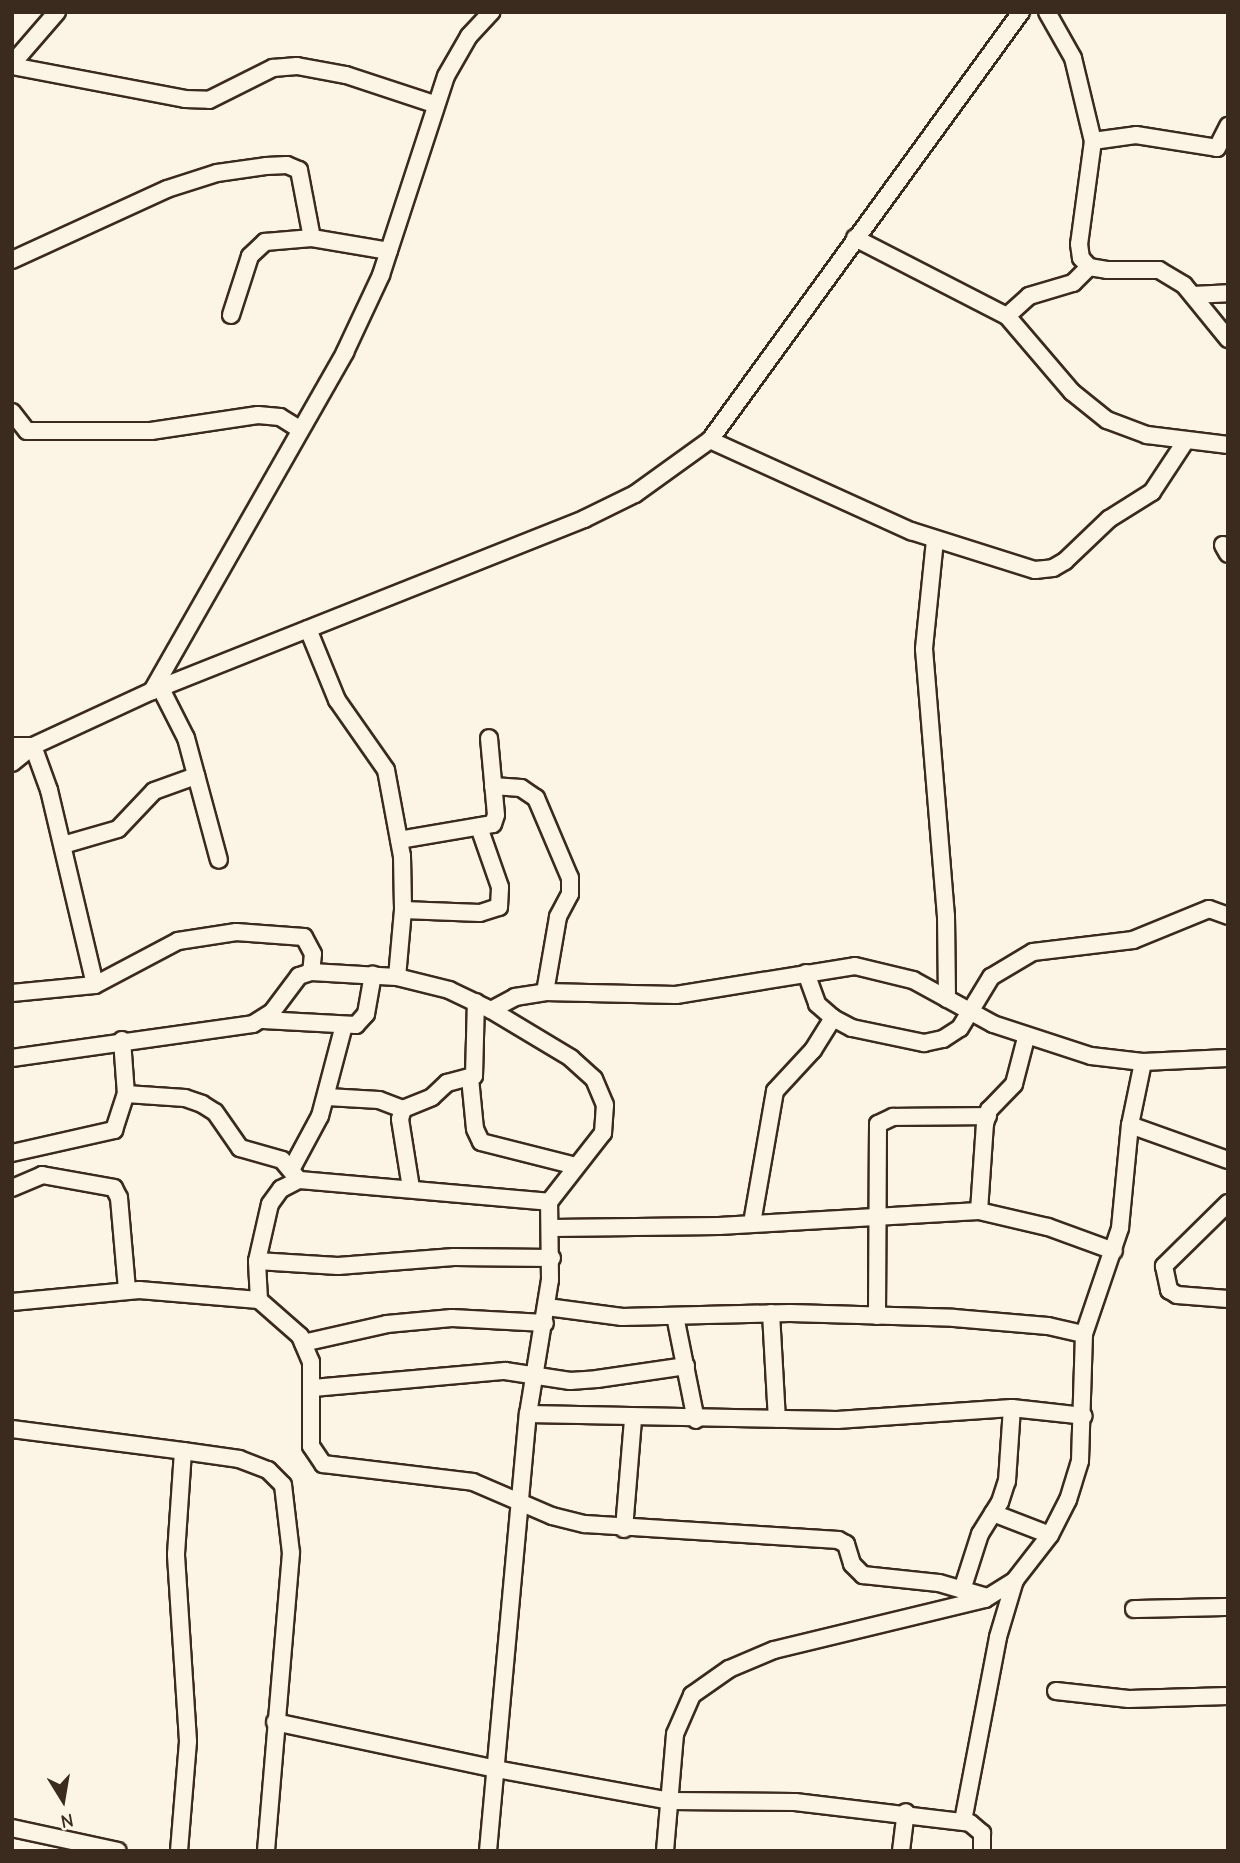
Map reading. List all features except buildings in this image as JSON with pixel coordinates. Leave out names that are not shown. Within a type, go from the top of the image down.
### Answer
[{"type":"street","points":[[57,12],[12,65],[197,100],[230,93],[273,68],[297,66],[434,104]]},
{"type":"street","points":[[156,689],[299,429],[345,352],[389,251],[434,104],[469,36],[491,12]]},
{"type":"street","points":[[12,763],[33,746],[156,689],[584,519],[635,494],[710,440],[1021,12]]},
{"type":"street","points":[[1047,12],[1073,58],[1093,141],[1079,244],[1089,267]]},
{"type":"street","points":[[1093,141],[1136,135],[1217,148],[1228,126]]},
{"type":"street","points":[[12,260],[167,189],[218,173],[266,166],[288,165],[299,170],[312,238]]},
{"type":"street","points":[[231,315],[250,256],[265,242],[312,238],[389,251]]},
{"type":"street","points":[[855,238],[1007,316],[1072,392],[1108,420],[1185,442],[1228,445]]},
{"type":"street","points":[[1007,316],[1029,296],[1073,283],[1089,267],[1159,270],[1193,295],[1228,339]]},
{"type":"street","points":[[1193,295],[1228,293]]},
{"type":"street","points":[[12,412],[27,431],[151,431],[258,415],[280,417],[299,429]]},
{"type":"street","points":[[710,440],[935,540],[1018,567],[1053,568],[1109,519],[1152,492],[1185,442]]},
{"type":"street","points":[[935,540],[924,649],[946,902],[947,999]]},
{"type":"street","points":[[308,629],[337,700],[386,770],[399,840],[403,910],[397,977]]},
{"type":"street","points":[[156,689],[178,715],[219,860]]},
{"type":"street","points":[[399,840],[479,827],[495,820],[489,738]]},
{"type":"street","points":[[12,746],[33,746]]},
{"type":"street","points":[[33,746],[63,845],[95,985]]},
{"type":"street","points":[[63,845],[118,829],[154,791],[196,776]]},
{"type":"street","points":[[493,786],[521,788],[536,798],[570,878],[570,894],[558,917],[545,992]]},
{"type":"street","points":[[403,910],[481,912],[499,907],[500,887],[479,827]]},
{"type":"street","points":[[806,973],[817,1004],[833,1018],[852,1028],[924,1043],[943,1039],[972,1012],[991,977],[1033,952],[1133,940],[1209,909],[1228,916]]},
{"type":"street","points":[[12,993],[95,985],[178,941],[236,932],[304,937],[313,954],[311,972]]},
{"type":"street","points":[[491,1010],[515,997],[545,992],[676,995],[855,966],[884,970],[1026,1038],[1091,1056],[1143,1062],[1228,1058]]},
{"type":"street","points":[[263,1020],[289,986],[311,972],[397,977],[428,983],[476,1002],[571,1058],[594,1079],[604,1105],[603,1133],[549,1202],[552,1258],[546,1315],[528,1414],[522,1504],[488,1851]]},
{"type":"street","points":[[12,1058],[263,1020],[344,1026],[363,1021],[373,975]]},
{"type":"street","points":[[476,1002],[475,1070],[470,1078],[475,1129],[481,1142],[576,1166]]},
{"type":"street","points":[[752,1223],[775,1091],[813,1050],[833,1018]]},
{"type":"street","points":[[259,1300],[257,1261],[270,1204],[295,1174],[327,1097],[344,1026]]},
{"type":"street","points":[[979,1211],[988,1116],[1014,1084],[1026,1038]]},
{"type":"street","points":[[12,1153],[105,1134],[120,1121],[126,1094],[122,1040]]},
{"type":"street","points":[[665,1851],[675,1734],[692,1696],[729,1669],[838,1631],[987,1597],[1015,1580],[1050,1535],[1068,1500],[1080,1461],[1084,1416],[1084,1334],[1114,1251],[1126,1188],[1130,1125],[1143,1062]]},
{"type":"street","points":[[327,1097],[379,1100],[403,1110],[432,1097],[447,1083],[470,1078]]},
{"type":"street","points":[[126,1094],[185,1098],[202,1104],[215,1112],[240,1148],[282,1160],[295,1174],[549,1202]]},
{"type":"street","points":[[403,1110],[400,1119],[411,1188]]},
{"type":"street","points":[[877,1316],[880,1217],[878,1124],[893,1116],[988,1116]]},
{"type":"street","points":[[1130,1125],[1228,1160]]},
{"type":"street","points":[[12,1187],[43,1175],[114,1188],[119,1198],[127,1290]]},
{"type":"street","points":[[1228,1203],[1164,1266],[1169,1290],[1177,1295],[1228,1299]]},
{"type":"street","points":[[552,1228],[752,1223],[979,1211],[1048,1227],[1114,1251]]},
{"type":"street","points":[[257,1261],[338,1266],[454,1257],[552,1258]]},
{"type":"street","points":[[12,1301],[127,1290],[180,1290],[259,1300],[277,1312],[303,1343],[313,1388],[311,1446],[323,1464],[473,1482],[522,1504],[585,1524],[624,1529],[838,1540],[846,1544],[852,1564],[863,1575],[909,1578],[987,1597]]},
{"type":"street","points":[[303,1343],[387,1324],[439,1320],[546,1315],[622,1317],[771,1312],[1013,1321],[1084,1334]]},
{"type":"street","points":[[771,1312],[777,1419]]},
{"type":"street","points":[[675,1316],[696,1420]]},
{"type":"street","points":[[313,1388],[505,1371],[534,1373],[570,1381],[686,1366]]},
{"type":"street","points":[[528,1414],[633,1419],[837,1420],[1012,1408],[1084,1416]]},
{"type":"street","points":[[962,1590],[979,1534],[993,1513],[1007,1481],[1012,1408]]},
{"type":"street","points":[[624,1529],[633,1419]]},
{"type":"street","points":[[12,1429],[239,1460],[268,1470],[283,1485],[291,1553],[275,1722],[267,1851]]},
{"type":"street","points":[[179,1851],[188,1741],[176,1554],[183,1451]]},
{"type":"street","points":[[993,1513],[1050,1535]]},
{"type":"street","points":[[963,1821],[998,1637],[1015,1580]]},
{"type":"street","points":[[1134,1609],[1228,1607]]},
{"type":"street","points":[[1056,1691],[1129,1699],[1228,1696]]},
{"type":"street","points":[[275,1722],[496,1769],[671,1801],[795,1802],[906,1812],[963,1821],[978,1826],[982,1851]]},
{"type":"street","points":[[901,1851],[906,1812]]},
{"type":"street","points":[[12,1828],[118,1851]]}]
